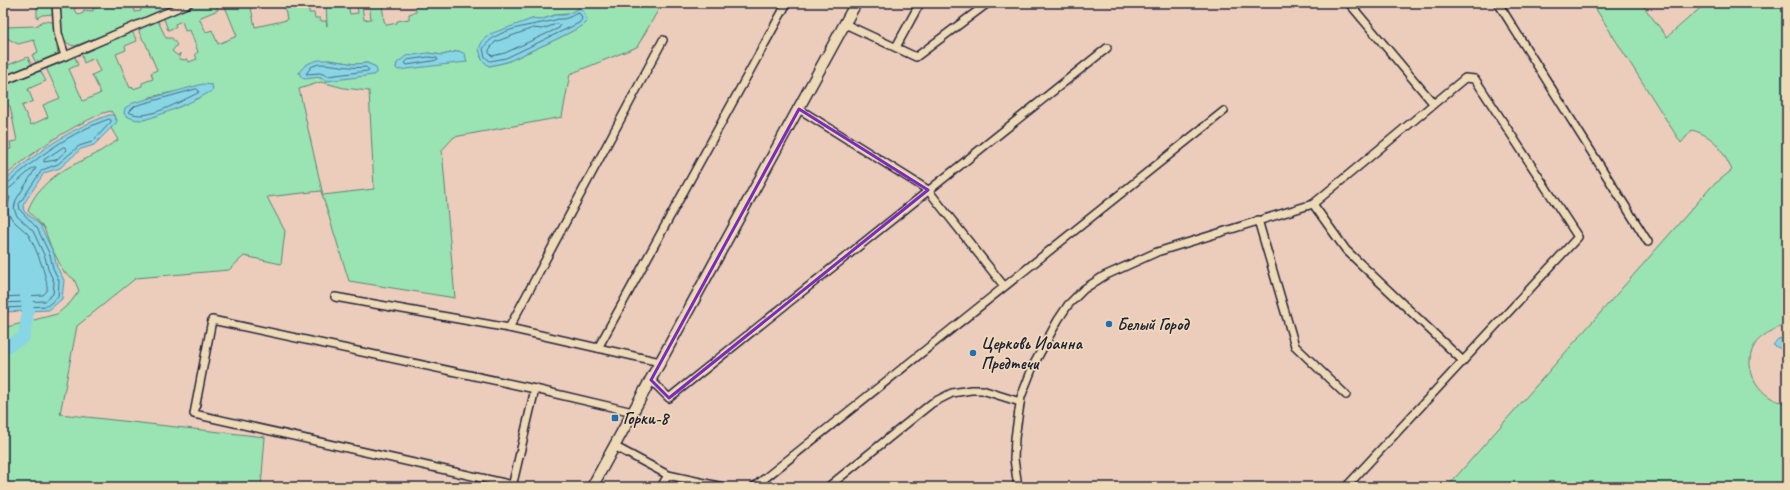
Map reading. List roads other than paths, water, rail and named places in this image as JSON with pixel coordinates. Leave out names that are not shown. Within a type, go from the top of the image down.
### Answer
[{"type":"street","points":[[56,3],[58,33],[65,56]]},
{"type":"street","points":[[3,81],[189,3]]},
{"type":"street","points":[[598,348],[787,3]]},
{"type":"street","points":[[592,487],[856,3]]},
{"type":"street","points":[[896,47],[920,3]]},
{"type":"street","points":[[845,24],[916,56],[988,3]]},
{"type":"street","points":[[1349,3],[1433,103]]},
{"type":"street","points":[[1498,3],[1648,242]]},
{"type":"street","points":[[509,328],[663,40]]},
{"type":"street","points":[[651,380],[669,398],[1107,48]]},
{"type":"street","points":[[1018,487],[1014,452],[1020,402],[1034,364],[1054,327],[1068,305],[1084,290],[1104,276],[1157,252],[1313,204],[1465,78],[1474,79],[1578,237],[1346,487]]},
{"type":"street","points":[[799,109],[928,190],[1004,286]]},
{"type":"street","points":[[754,487],[1224,111]]},
{"type":"street","points":[[1313,204],[1346,250],[1463,361]]},
{"type":"street","points":[[1258,220],[1294,346],[1346,395]]},
{"type":"street","points":[[335,297],[509,328],[660,362]]},
{"type":"street","points":[[535,389],[512,486],[194,414],[212,320],[535,389],[633,412]]},
{"type":"street","points":[[828,487],[932,404],[952,392],[982,390],[1020,402]]},
{"type":"street","points":[[614,446],[668,475],[723,487]]},
{"type":"street","points":[[660,487],[668,475]]},
{"type":"water","points":[[579,8],[584,12],[587,21],[582,26],[507,62],[489,66],[482,60],[479,49],[483,40],[490,34],[532,19],[540,20],[555,15],[566,15]]},
{"type":"water","points":[[459,51],[465,54],[467,62],[398,70],[396,68],[397,63],[406,56],[428,53],[442,55]]},
{"type":"water","points":[[319,60],[355,64],[367,63],[376,67],[377,72],[373,75],[327,81],[320,77],[302,78],[299,73],[303,68],[310,63]]},
{"type":"water","points":[[203,84],[212,85],[213,90],[178,108],[141,120],[128,117],[124,114],[125,108],[133,103]]},
{"type":"water","points":[[109,115],[113,115],[117,121],[116,123],[94,145],[81,149],[60,168],[44,173],[23,205],[24,211],[40,225],[54,254],[57,267],[64,280],[62,299],[49,310],[4,312],[3,182],[53,143],[80,127]]},
{"type":"water","points":[[1787,338],[1787,352],[1773,345],[1778,339]]},
{"type":"waterway","points":[[3,349],[24,337],[28,311],[26,295]]},
{"type":"place","name":"Белый Город","points":[[1109,324]]},
{"type":"place","name":"Церковь Иоанна Предтечи","points":[[973,353]]},
{"type":"place","name":"Горки-8","points":[[615,418]]}]
